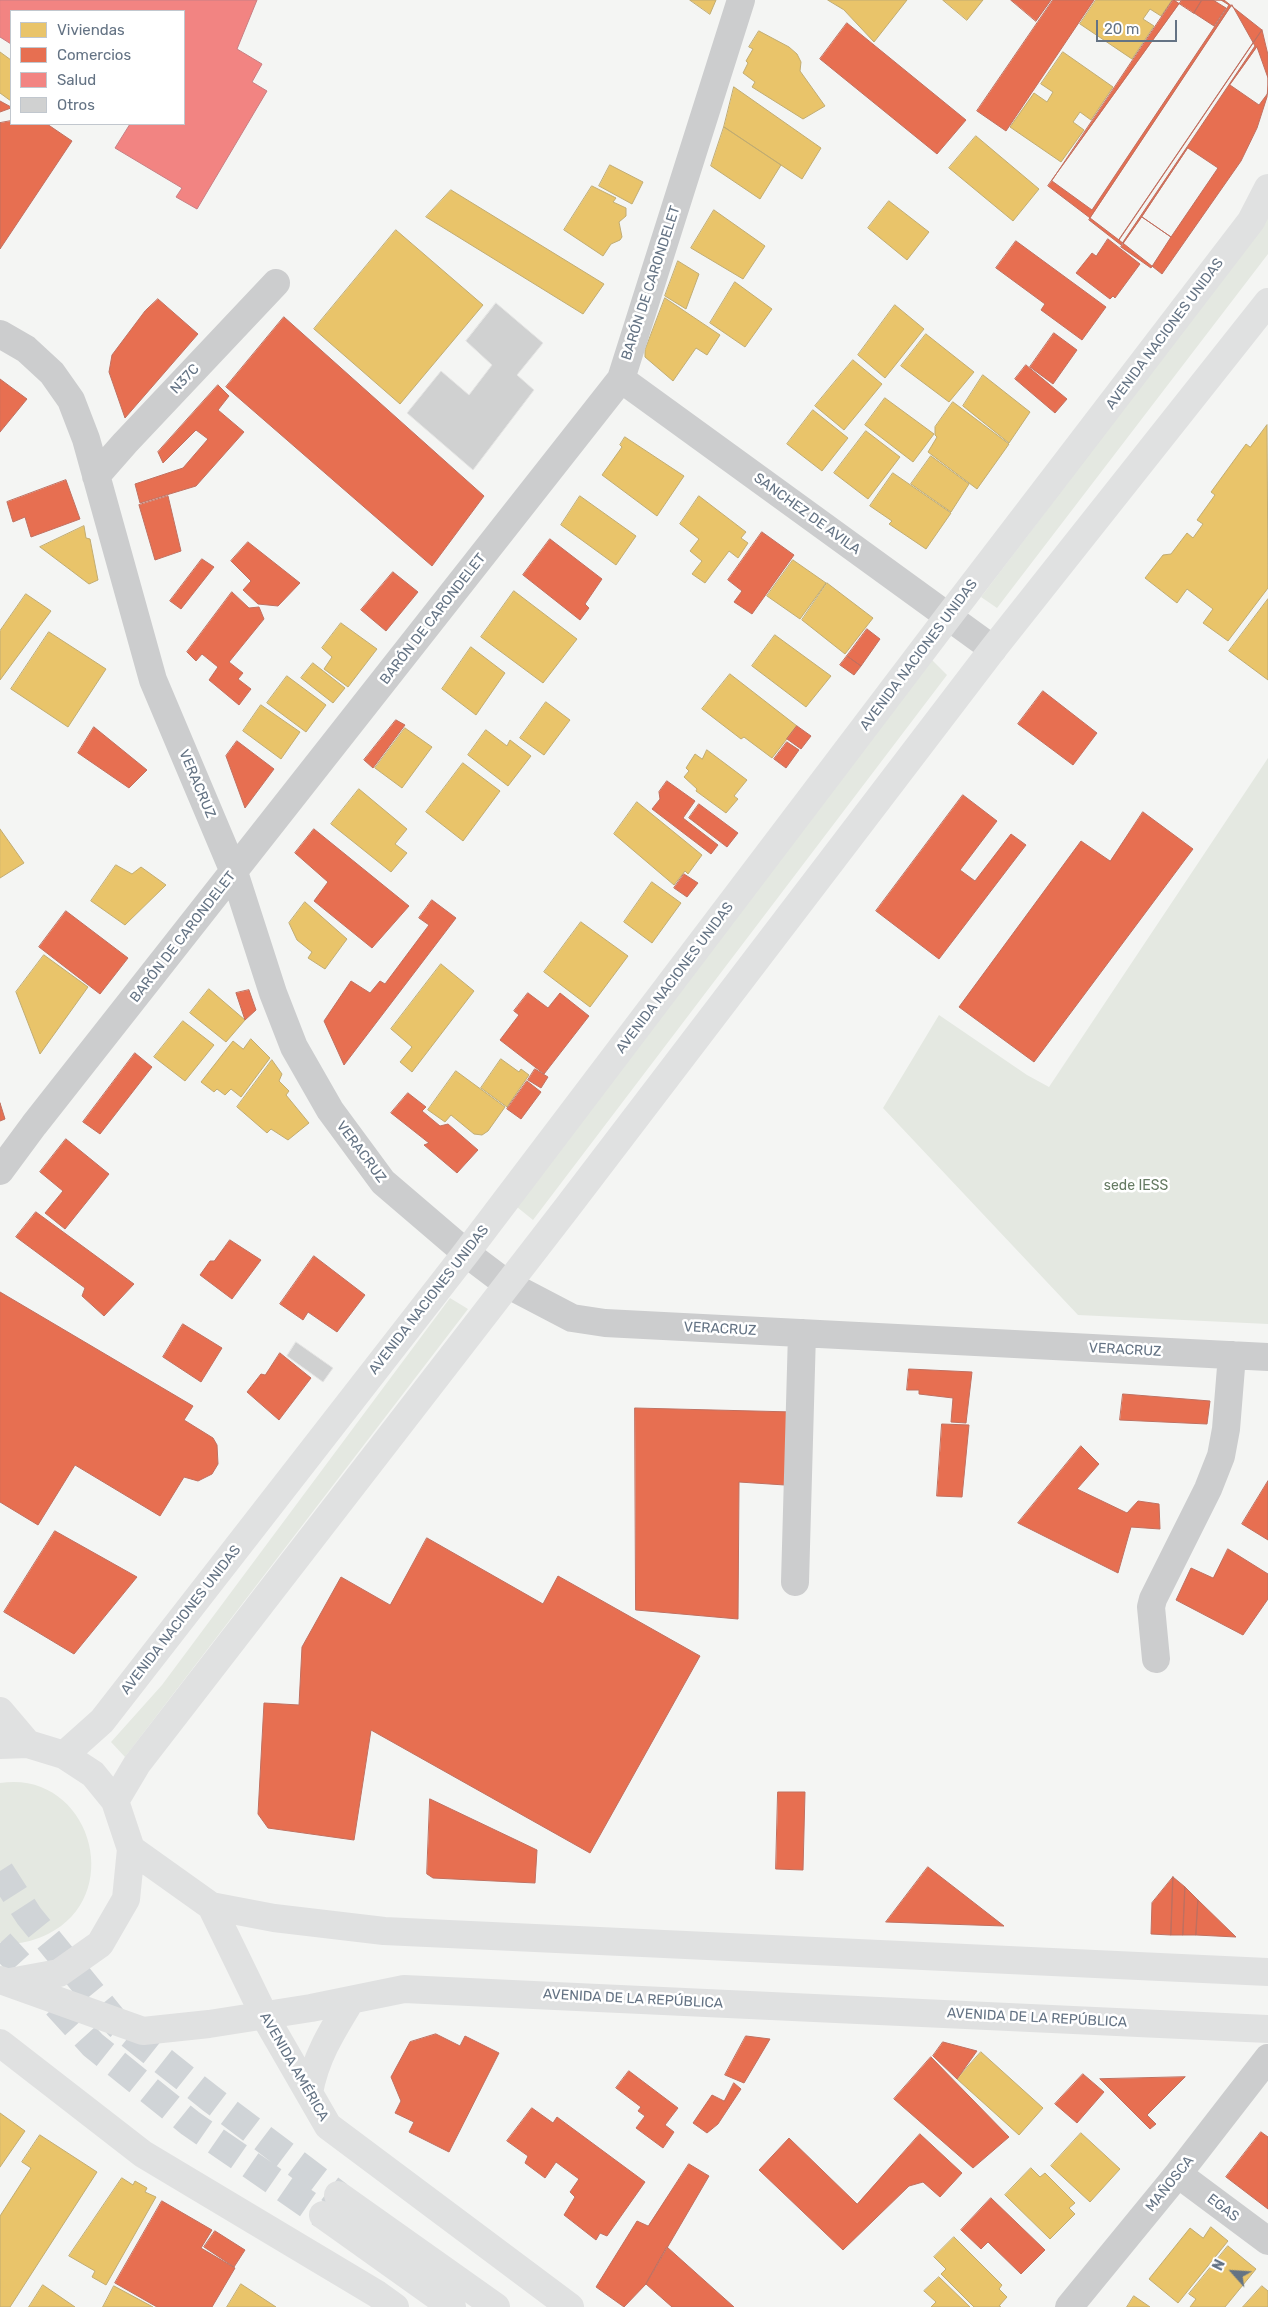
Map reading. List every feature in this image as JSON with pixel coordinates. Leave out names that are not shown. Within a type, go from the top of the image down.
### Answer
[{"type":"main road","name":"AVENIDA NACIONES UNIDAS","points":[[64,1755],[102,1721],[466,1253],[1251,221],[1268,188]]},
{"type":"main road","points":[[115,1801],[138,1764],[993,649],[1268,302]]},
{"type":"main road","points":[[0,1710],[28,1744]]},
{"type":"main road","points":[[0,1745],[28,1744],[64,1755],[93,1774],[115,1801],[131,1849],[126,1899],[100,1944],[58,1973],[4,1981]]},
{"type":"main road","name":"AVENIDA AMÉRICA","points":[[131,1849],[211,1906],[264,2016],[328,2126],[570,2307]]},
{"type":"main road","points":[[211,1906],[274,1918],[384,1931],[1088,1962],[1268,1972]]},
{"type":"main road","name":"AVENIDA DE LA REPÚBLICA","points":[[4,1981],[143,2031],[264,2016],[404,1989],[1268,2029]]},
{"type":"main road","points":[[309,2093],[313,2073],[322,2049],[351,2000]]},
{"type":"main road","points":[[0,2043],[143,2154],[377,2294],[395,2307]]},
{"type":"main road","points":[[452,2307],[330,2205],[496,2307]]},
{"type":"street","name":"BARÓN DE CARONDELET","points":[[0,1172],[34,1125],[621,379],[741,0]]},
{"type":"street","name":"N37C","points":[[96,476],[125,442],[276,283]]},
{"type":"street","name":"VERACRUZ","points":[[0,334],[26,349],[52,373],[71,400],[86,439],[153,680],[234,872],[273,993],[294,1047],[330,1110],[383,1182],[466,1253],[506,1284],[572,1318],[640,1326],[1268,1357]]},
{"type":"street","name":"SANCHEZ DE AVILA","points":[[621,379],[993,649]]},
{"type":"street","points":[[795,1582],[802,1333]]},
{"type":"street","points":[[1156,1658],[1151,1607],[1153,1599],[1208,1489],[1221,1456],[1226,1429],[1232,1355]]},
{"type":"street","name":"MAÑOSCA","points":[[1069,2307],[1178,2174],[1268,2058]]},
{"type":"street","name":"EGAS","points":[[1178,2174],[1268,2241]]},
{"type":"green space","points":[[1268,218],[1268,254],[997,608],[981,597]]},
{"type":"green space","points":[[931,659],[947,675],[533,1220],[517,1207]]},
{"type":"green space","name":"sede IESS","points":[[1268,758],[1268,1324],[1078,1315],[883,1108],[939,1015],[1027,1075],[1049,1087]]},
{"type":"green space","points":[[450,1298],[468,1309],[125,1757],[111,1742],[162,1685]]},
{"type":"green space","points":[[0,1783],[31,1784],[56,1795],[75,1814],[87,1838],[91,1865],[87,1892],[73,1915],[48,1934],[31,1941],[19,1943],[0,1942]]},
{"type":"building: Viviendas","points":[[690,0],[716,0],[710,14]]},
{"type":"building: Viviendas","points":[[828,0],[907,0],[874,42],[844,10]]},
{"type":"building: Viviendas","points":[[943,0],[983,0],[967,20]]},
{"type":"building: Viviendas","points":[[1096,0],[1172,0],[1161,16],[1150,9],[1143,19],[1154,26],[1132,59],[1080,24]]},
{"type":"building: Viviendas","points":[[759,31],[789,47],[797,54],[801,62],[800,71],[825,106],[803,119],[752,87],[755,82],[743,73],[748,63],[746,61],[753,49],[749,47]]},
{"type":"building: Viviendas","points":[[0,52],[10,59],[10,100],[0,93]]},
{"type":"building: Viviendas","points":[[1063,52],[1113,87],[1091,120],[1080,112],[1073,122],[1084,130],[1061,162],[1010,127],[1034,93],[1047,102],[1053,92],[1041,84]]},
{"type":"building: Viviendas","points":[[734,87],[821,148],[802,179],[724,127]]},
{"type":"building: Viviendas","points":[[724,127],[781,165],[760,199],[711,166]]},
{"type":"building: Viviendas","points":[[976,136],[1039,189],[1013,221],[949,168]]},
{"type":"building: Viviendas","points":[[610,165],[643,182],[632,204],[599,186]]},
{"type":"building: Viviendas","points":[[592,186],[616,198],[613,202],[626,208],[626,216],[619,222],[622,237],[611,244],[603,256],[564,230]]},
{"type":"building: Viviendas","points":[[451,190],[604,284],[583,314],[426,217]]},
{"type":"building: Viviendas","points":[[889,201],[929,232],[907,260],[868,228]]},
{"type":"building: Viviendas","points":[[714,210],[765,246],[743,279],[691,248]]},
{"type":"building: Viviendas","points":[[396,230],[483,305],[400,404],[314,329]]},
{"type":"building: Viviendas","points":[[678,261],[699,274],[686,309],[665,296]]},
{"type":"building: Viviendas","points":[[735,282],[772,309],[745,347],[710,323]]},
{"type":"building: Viviendas","points":[[665,298],[720,335],[707,355],[696,348],[673,381],[645,357],[645,350]]},
{"type":"building: Viviendas","points":[[895,305],[924,329],[885,378],[858,355]]},
{"type":"building: Viviendas","points":[[926,334],[974,372],[949,402],[901,366]]},
{"type":"building: Viviendas","points":[[853,360],[882,384],[844,430],[815,406]]},
{"type":"building: Viviendas","points":[[983,375],[1030,412],[1009,443],[963,406]]},
{"type":"building: Viviendas","points":[[885,398],[934,434],[913,462],[865,425]]},
{"type":"building: Viviendas","points":[[953,402],[1009,444],[977,489],[928,452],[937,437],[935,435],[935,427]]},
{"type":"building: Viviendas","points":[[813,410],[848,438],[822,471],[787,444]]},
{"type":"building: Viviendas","points":[[1267,425],[1268,588],[1228,641],[1203,623],[1213,609],[1187,589],[1177,603],[1145,578],[1163,555],[1171,554],[1187,533],[1193,538],[1203,524],[1197,520],[1215,495],[1211,492],[1246,444],[1250,447]]},
{"type":"building: Viviendas","points":[[866,431],[900,457],[868,499],[834,473]]},
{"type":"building: Viviendas","points":[[625,437],[684,476],[657,516],[602,475],[622,447],[620,445]]},
{"type":"building: Viviendas","points":[[931,456],[969,484],[951,512],[911,484]]},
{"type":"building: Viviendas","points":[[893,473],[951,513],[926,549],[889,524],[892,521],[870,506]]},
{"type":"building: Viviendas","points":[[580,496],[636,536],[616,565],[561,525]]},
{"type":"building: Viviendas","points":[[699,496],[746,532],[741,538],[748,543],[738,558],[729,551],[705,583],[692,574],[702,561],[690,551],[699,539],[680,524]]},
{"type":"building: Viviendas","points":[[84,526],[86,538],[90,539],[98,580],[89,584],[40,547]]},
{"type":"building: Viviendas","points":[[793,560],[826,583],[800,619],[767,596]]},
{"type":"building: Viviendas","points":[[827,583],[873,618],[845,654],[802,620]]},
{"type":"building: Viviendas","points":[[514,591],[577,639],[543,683],[481,637]]},
{"type":"building: Viviendas","points":[[26,594],[51,611],[0,680],[0,631]]},
{"type":"building: Viviendas","points":[[1268,599],[1268,680],[1229,651]]},
{"type":"building: Viviendas","points":[[341,623],[377,649],[348,687],[324,669],[332,657],[322,648]]},
{"type":"building: Viviendas","points":[[49,632],[106,669],[68,727],[11,689]]},
{"type":"building: Viviendas","points":[[775,635],[831,676],[806,707],[752,666]]},
{"type":"building: Viviendas","points":[[471,647],[505,673],[476,715],[442,689]]},
{"type":"building: Viviendas","points":[[313,663],[345,688],[333,703],[301,678]]},
{"type":"building: Viviendas","points":[[730,674],[797,726],[772,758],[744,737],[741,739],[702,709]]},
{"type":"building: Viviendas","points":[[287,676],[326,705],[306,732],[267,703]]},
{"type":"building: Viviendas","points":[[546,702],[570,720],[544,755],[520,738]]},
{"type":"building: Viviendas","points":[[261,705],[300,732],[281,759],[243,731]]},
{"type":"building: Viviendas","points":[[405,728],[432,747],[402,788],[375,768]]},
{"type":"building: Viviendas","points":[[486,730],[507,746],[510,740],[531,756],[508,786],[468,755]]},
{"type":"building: Viviendas","points":[[707,750],[747,780],[734,796],[738,799],[726,813],[696,791],[697,789],[684,777],[689,771],[686,768],[695,754],[702,759]]},
{"type":"building: Viviendas","points":[[463,763],[500,791],[463,841],[426,812]]},
{"type":"building: Viviendas","points":[[359,789],[407,829],[395,844],[407,853],[391,872],[331,824]]},
{"type":"building: Viviendas","points":[[637,802],[702,855],[688,874],[685,871],[674,885],[614,834]]},
{"type":"building: Viviendas","points":[[0,829],[24,863],[0,878]]},
{"type":"building: Viviendas","points":[[116,865],[132,874],[141,867],[166,885],[125,925],[91,901]]},
{"type":"building: Viviendas","points":[[652,882],[681,903],[652,943],[624,922]]},
{"type":"building: Viviendas","points":[[305,902],[347,939],[325,969],[308,958],[312,952],[297,940],[289,923]]},
{"type":"building: Viviendas","points":[[581,922],[628,956],[590,1007],[544,972]]},
{"type":"building: Viviendas","points":[[44,955],[88,987],[40,1054],[16,992]]},
{"type":"building: Viviendas","points":[[441,964],[474,991],[412,1072],[400,1062],[412,1047],[391,1029]]},
{"type":"building: Viviendas","points":[[209,989],[245,1020],[226,1042],[190,1013]]},
{"type":"building: Viviendas","points":[[183,1021],[214,1045],[185,1081],[154,1057]]},
{"type":"building: Viviendas","points":[[251,1039],[270,1058],[241,1097],[231,1089],[225,1095],[217,1089],[214,1092],[201,1082],[233,1041],[243,1049]]},
{"type":"building: Viviendas","points":[[501,1059],[519,1072],[521,1069],[529,1075],[507,1107],[481,1088]]},
{"type":"building: Viviendas","points":[[272,1060],[282,1074],[279,1081],[289,1091],[286,1095],[309,1123],[288,1140],[271,1129],[267,1133],[237,1107]]},
{"type":"building: Viviendas","points":[[456,1071],[505,1107],[488,1131],[482,1135],[474,1134],[451,1115],[445,1122],[428,1110]]},
{"type":"building: Viviendas","points":[[981,2052],[1043,2108],[1019,2135],[957,2079]]},
{"type":"building: Viviendas","points":[[0,2113],[25,2131],[0,2167]]},
{"type":"building: Viviendas","points":[[1081,2133],[1120,2169],[1090,2202],[1051,2166]]},
{"type":"building: Viviendas","points":[[40,2135],[97,2172],[10,2307],[0,2307],[0,2216],[31,2168],[22,2162]]},
{"type":"building: Viviendas","points":[[1031,2168],[1040,2177],[1045,2173],[1075,2203],[1069,2208],[1075,2214],[1050,2239],[1005,2195]]},
{"type":"building: Viviendas","points":[[122,2178],[133,2185],[135,2181],[147,2188],[145,2192],[156,2197],[106,2285],[92,2277],[95,2271],[69,2256]]},
{"type":"building: Viviendas","points":[[1211,2227],[1228,2241],[1178,2303],[1149,2279],[1190,2228],[1203,2238]]},
{"type":"building: Viviendas","points":[[954,2237],[1002,2285],[999,2289],[1007,2297],[999,2306],[1001,2307],[974,2307],[941,2274],[946,2269],[934,2257]]},
{"type":"building: Viviendas","points":[[1228,2246],[1256,2269],[1225,2307],[1190,2307],[1196,2299],[1189,2294]]},
{"type":"building: Viviendas","points":[[939,2277],[970,2307],[931,2307],[936,2302],[924,2291]]},
{"type":"building: Viviendas","points":[[241,2284],[276,2307],[227,2307]]},
{"type":"building: Viviendas","points":[[43,2285],[75,2307],[29,2307]]},
{"type":"building: Viviendas","points":[[114,2286],[153,2307],[103,2307]]},
{"type":"building: Viviendas","points":[[1262,2286],[1268,2291],[1268,2307],[1243,2307]]},
{"type":"building: Viviendas","points":[[1134,2296],[1150,2307],[1127,2307]]},
{"type":"building: Comercios","points":[[1011,0],[1051,0],[1036,21]]},
{"type":"building: Comercios","points":[[1053,0],[1094,0],[1006,131],[977,111]]},
{"type":"building: Comercios","points":[[1173,0],[1221,0],[1229,5],[1092,210],[1052,181]]},
{"type":"building: Comercios","points":[[1174,0],[1202,0],[1194,13]]},
{"type":"building: Comercios","points":[[1182,0],[1224,0],[1262,30],[1119,240],[1048,186]]},
{"type":"building: Comercios","points":[[1202,0],[1213,0],[1226,8],[1214,26],[1194,13]]},
{"type":"building: Comercios","points":[[1232,5],[1255,46],[1121,245],[1089,220]]},
{"type":"building: Comercios","points":[[847,23],[966,120],[937,154],[820,59]]},
{"type":"building: Comercios","points":[[1262,30],[1268,55],[1268,85],[1267,97],[1257,128],[1241,161],[1162,274],[1119,240]]},
{"type":"building: Comercios","points":[[1257,47],[1268,78],[1268,93],[1259,105],[1230,85]]},
{"type":"building: Comercios","points":[[0,101],[10,106],[10,108],[0,112]]},
{"type":"building: Comercios","points":[[10,121],[10,125],[48,125],[72,141],[0,249],[0,123]]},
{"type":"building: Comercios","points":[[1188,148],[1218,168],[1171,237],[1142,217]]},
{"type":"building: Comercios","points":[[1142,217],[1171,237],[1151,268],[1121,247]]},
{"type":"building: Comercios","points":[[1108,239],[1140,264],[1115,298],[1113,296],[1110,299],[1076,273],[1092,253],[1096,256]]},
{"type":"building: Comercios","points":[[1016,241],[1106,307],[1082,340],[1041,310],[1045,304],[996,268]]},
{"type":"building: Comercios","points":[[158,299],[198,334],[125,418],[109,372],[112,355],[145,311]]},
{"type":"building: Comercios","points":[[284,317],[484,496],[432,566],[226,387]]},
{"type":"building: Comercios","points":[[1054,333],[1077,350],[1053,384],[1030,367]]},
{"type":"building: Comercios","points":[[1026,365],[1067,399],[1055,413],[1015,379]]},
{"type":"building: Comercios","points":[[0,379],[27,399],[0,432]]},
{"type":"building: Comercios","points":[[218,385],[229,396],[218,410],[244,432],[196,486],[140,503],[135,484],[183,468],[208,439],[196,430],[163,463],[158,452]]},
{"type":"building: Comercios","points":[[66,480],[80,519],[31,537],[25,517],[13,522],[7,502]]},
{"type":"building: Comercios","points":[[168,496],[181,551],[155,560],[139,505]]},
{"type":"building: Comercios","points":[[762,532],[794,555],[752,614],[734,602],[742,591],[728,580]]},
{"type":"building: Comercios","points":[[550,539],[602,579],[585,604],[589,608],[580,620],[523,575]]},
{"type":"building: Comercios","points":[[248,542],[300,583],[278,606],[258,604],[243,590],[251,581],[231,561]]},
{"type":"building: Comercios","points":[[202,559],[214,567],[181,609],[170,601]]},
{"type":"building: Comercios","points":[[393,572],[418,592],[386,631],[361,610]]},
{"type":"building: Comercios","points":[[232,592],[249,608],[259,607],[264,619],[229,662],[243,673],[238,679],[251,689],[239,705],[209,680],[218,667],[202,654],[196,661],[187,652]]},
{"type":"building: Comercios","points":[[867,629],[880,639],[861,666],[847,656]]},
{"type":"building: Comercios","points":[[847,656],[861,666],[854,675],[840,665]]},
{"type":"building: Comercios","points":[[1043,691],[1097,733],[1073,765],[1018,724]]},
{"type":"building: Comercios","points":[[396,720],[405,725],[373,768],[364,760]]},
{"type":"building: Comercios","points":[[797,726],[811,736],[801,749],[787,739]]},
{"type":"building: Comercios","points":[[94,727],[147,770],[129,788],[78,753]]},
{"type":"building: Comercios","points":[[237,741],[274,769],[245,808],[226,756]]},
{"type":"building: Comercios","points":[[787,742],[799,750],[786,768],[774,759]]},
{"type":"building: Comercios","points":[[667,781],[695,801],[683,818],[718,845],[711,854],[652,809],[660,799],[659,792]]},
{"type":"building: Comercios","points":[[963,795],[997,821],[960,870],[975,881],[1011,834],[1026,845],[939,959],[876,911]]},
{"type":"building: Comercios","points":[[699,804],[738,833],[727,847],[689,818]]},
{"type":"building: Comercios","points":[[1143,812],[1193,849],[1034,1062],[959,1007],[1081,841],[1110,861]]},
{"type":"building: Comercios","points":[[314,829],[409,906],[372,948],[314,901],[328,882],[295,853]]},
{"type":"building: Comercios","points":[[684,874],[698,883],[687,897],[674,888]]},
{"type":"building: Comercios","points":[[432,900],[456,918],[344,1065],[324,1021],[351,981],[370,993],[380,981],[385,984],[429,925],[419,918]]},
{"type":"building: Comercios","points":[[66,911],[128,958],[100,994],[39,947]]},
{"type":"building: Comercios","points":[[249,990],[256,1010],[245,1020],[236,993]]},
{"type":"building: Comercios","points":[[528,993],[548,1008],[560,993],[589,1016],[544,1074],[500,1040],[519,1015],[514,1011]]},
{"type":"building: Comercios","points":[[135,1053],[152,1067],[100,1134],[83,1122]]},
{"type":"building: Comercios","points":[[535,1069],[548,1077],[541,1088],[528,1080]]},
{"type":"building: Comercios","points":[[527,1081],[541,1092],[521,1119],[507,1109]]},
{"type":"building: Comercios","points":[[408,1093],[426,1107],[422,1111],[440,1126],[448,1124],[478,1150],[457,1173],[424,1145],[429,1143],[391,1113]]},
{"type":"building: Comercios","points":[[0,1103],[5,1119],[0,1121]]},
{"type":"building: Comercios","points":[[66,1139],[109,1174],[65,1229],[45,1213],[63,1191],[40,1172]]},
{"type":"building: Comercios","points":[[36,1212],[134,1284],[104,1316],[82,1296],[85,1288],[16,1237]]},
{"type":"building: Comercios","points":[[230,1240],[261,1260],[232,1299],[200,1275],[210,1261],[214,1261]]},
{"type":"building: Comercios","points":[[314,1256],[365,1295],[337,1332],[308,1312],[303,1320],[280,1304]]},
{"type":"building: Comercios","points":[[0,1292],[193,1406],[184,1420],[213,1438],[217,1445],[218,1464],[212,1474],[198,1481],[184,1477],[160,1516],[75,1465],[38,1525],[0,1502]]},
{"type":"building: Comercios","points":[[183,1324],[222,1348],[201,1382],[163,1357]]},
{"type":"building: Comercios","points":[[280,1353],[311,1378],[279,1420],[247,1392],[261,1374],[265,1375]]},
{"type":"building: Comercios","points":[[909,1369],[972,1372],[966,1423],[951,1422],[953,1398],[919,1394],[919,1390],[907,1390]]},
{"type":"building: Comercios","points":[[1123,1394],[1210,1401],[1207,1424],[1120,1420]]},
{"type":"building: Comercios","points":[[635,1408],[793,1412],[785,1485],[739,1482],[738,1619],[636,1610]]},
{"type":"building: Comercios","points":[[942,1424],[969,1425],[962,1497],[937,1496]]},
{"type":"building: Comercios","points":[[1081,1446],[1099,1464],[1077,1489],[1127,1513],[1138,1501],[1159,1504],[1160,1529],[1131,1527],[1118,1573],[1018,1523]]},
{"type":"building: Comercios","points":[[1268,1481],[1268,1540],[1242,1524]]},
{"type":"building: Comercios","points":[[55,1531],[137,1577],[74,1654],[4,1612]]},
{"type":"building: Comercios","points":[[427,1538],[543,1604],[558,1576],[700,1656],[590,1853],[371,1730],[354,1840],[268,1828],[258,1814],[264,1703],[299,1705],[302,1647],[341,1577],[390,1605]]},
{"type":"building: Comercios","points":[[1228,1549],[1268,1574],[1268,1599],[1243,1635],[1176,1600],[1191,1568],[1213,1578]]},
{"type":"building: Comercios","points":[[778,1792],[805,1792],[803,1870],[776,1869]]},
{"type":"building: Comercios","points":[[430,1799],[537,1850],[535,1883],[433,1878],[427,1874]]},
{"type":"building: Comercios","points":[[928,1867],[1004,1926],[886,1922]]},
{"type":"building: Comercios","points":[[1173,1877],[1185,1887],[1183,1935],[1171,1935]]},
{"type":"building: Comercios","points":[[1173,1877],[1171,1935],[1151,1934],[1152,1903]]},
{"type":"building: Comercios","points":[[1185,1887],[1198,1900],[1196,1935],[1183,1935]]},
{"type":"building: Comercios","points":[[1198,1900],[1236,1937],[1196,1935]]},
{"type":"building: Comercios","points":[[436,2034],[460,2046],[465,2036],[499,2053],[449,2152],[409,2132],[414,2122],[395,2113],[401,2101],[391,2077],[410,2042]]},
{"type":"building: Comercios","points":[[746,2036],[770,2039],[744,2083],[725,2075]]},
{"type":"building: Comercios","points":[[943,2042],[977,2051],[957,2079],[933,2056]]},
{"type":"building: Comercios","points":[[931,2057],[1009,2137],[973,2168],[894,2099]]},
{"type":"building: Comercios","points":[[629,2071],[678,2108],[665,2125],[674,2132],[663,2148],[636,2128],[645,2116],[638,2111],[641,2107],[616,2088]]},
{"type":"building: Comercios","points":[[1083,2074],[1104,2092],[1077,2123],[1055,2104]]},
{"type":"building: Comercios","points":[[1185,2077],[1147,2115],[1156,2124],[1150,2129],[1100,2079]]},
{"type":"building: Comercios","points":[[734,2083],[741,2089],[718,2124],[707,2133],[693,2123],[712,2095],[724,2101]]},
{"type":"building: Comercios","points":[[532,2108],[553,2123],[557,2117],[645,2182],[607,2236],[600,2233],[596,2240],[564,2215],[575,2197],[570,2192],[579,2179],[556,2162],[545,2178],[525,2163],[528,2156],[507,2141]]},
{"type":"building: Comercios","points":[[1261,2132],[1268,2137],[1268,2209],[1226,2177]]},
{"type":"building: Comercios","points":[[920,2134],[962,2173],[940,2197],[923,2182],[909,2186],[843,2250],[759,2170],[789,2138],[857,2204]]},
{"type":"building: Comercios","points":[[689,2164],[709,2176],[646,2284],[624,2307],[596,2287],[637,2221],[648,2226]]},
{"type":"building: Comercios","points":[[991,2198],[1045,2250],[1021,2274],[988,2242],[981,2249],[961,2230]]},
{"type":"building: Comercios","points":[[162,2201],[212,2230],[201,2248],[235,2268],[212,2307],[157,2307],[115,2283]]},
{"type":"building: Comercios","points":[[215,2231],[245,2250],[234,2267],[204,2247]]},
{"type":"building: Comercios","points":[[667,2247],[734,2307],[672,2307],[646,2284]]},
{"type":"building: Salud","points":[[0,0],[257,0],[237,49],[262,64],[252,82],[267,91],[197,209],[176,197],[182,188],[115,148],[129,125],[185,125],[185,10],[10,10],[10,43],[0,37]]},
{"type":"building: Otros","points":[[496,303],[543,343],[517,375],[534,390],[473,470],[407,413],[441,371],[469,395],[492,365],[466,341]]},
{"type":"building: Otros","points":[[296,1342],[333,1368],[323,1382],[287,1356]]},
{"type":"tunnel","points":[[0,1871],[29,1916],[118,2025],[211,2099],[338,2195]]},
{"type":"tunnel","points":[[0,1943],[93,2045],[190,2123],[323,2215]]}]
